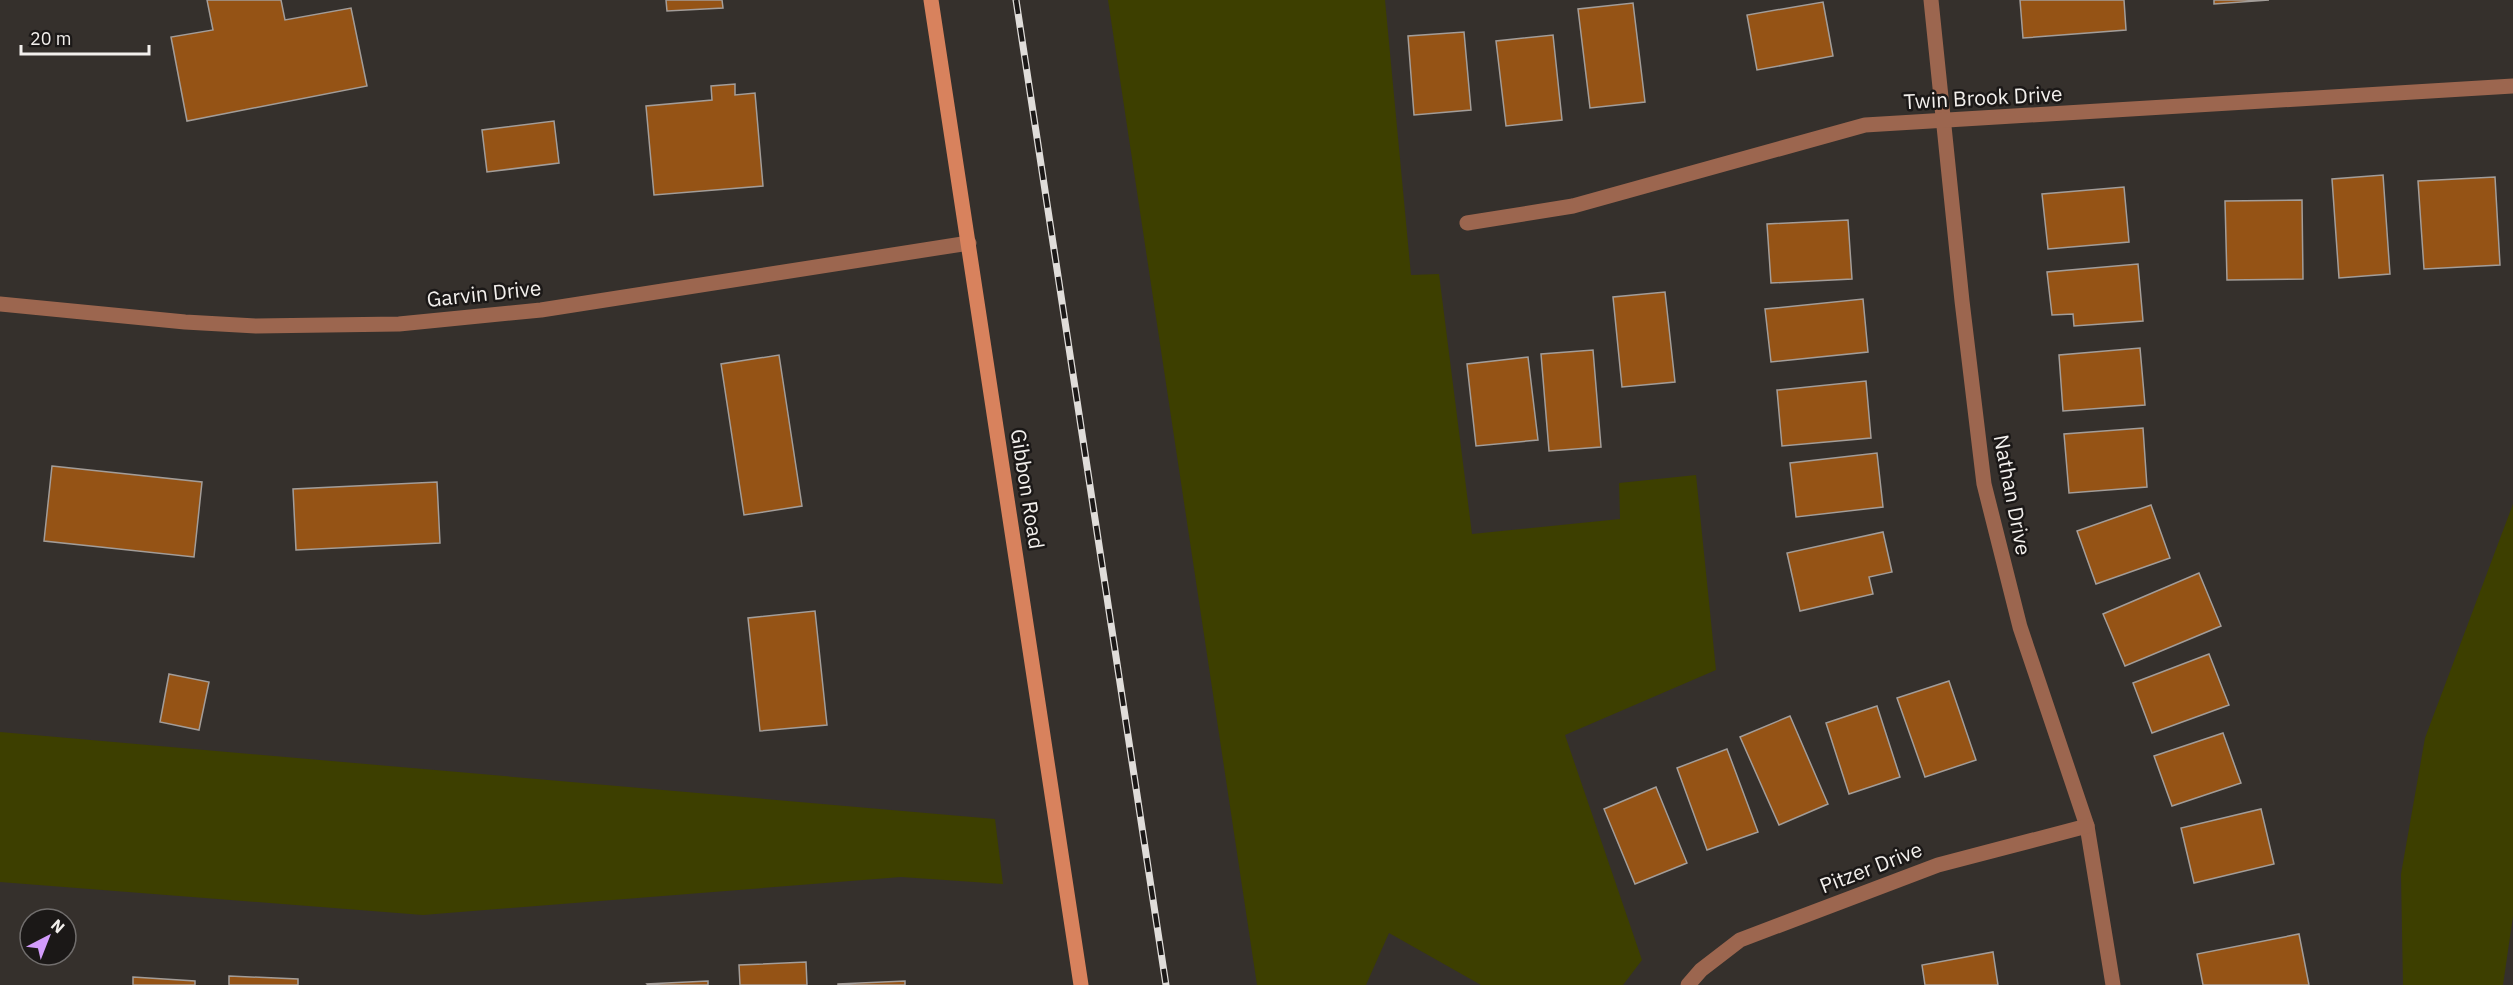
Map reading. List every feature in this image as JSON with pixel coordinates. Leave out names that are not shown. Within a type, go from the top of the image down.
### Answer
[{"type":"main road","name":"Gibbon Road","points":[[931,0],[1080,985]]},
{"type":"street","name":"Nathan Drive","points":[[1931,0],[1962,301],[1984,484],[2020,627],[2087,826],[2113,985]]},
{"type":"street","name":"Twin Brook Drive","points":[[1467,223],[1573,206],[1864,125],[1945,122],[2513,86]]},
{"type":"street","name":"Garvin Drive","points":[[0,304],[185,322],[256,326],[399,324],[541,310],[969,243]]},
{"type":"street","name":"Pitzer Drive","points":[[1688,985],[1701,970],[1740,940],[1938,865],[2087,826]]},
{"type":"shaded area","points":[[1108,0],[1385,0],[1411,275],[1439,274],[1472,534],[1620,519],[1619,483],[1696,475],[1716,670],[1565,735],[1642,960],[1623,985],[1481,985],[1389,933],[1366,985],[1257,985]]},
{"type":"shaded area","points":[[2513,504],[2513,916],[2503,985],[2403,985],[2401,874],[2425,738]]},
{"type":"shaded area","points":[[0,732],[995,819],[1003,884],[901,877],[423,915],[0,882]]},
{"type":"building","points":[[207,0],[281,0],[285,20],[351,8],[367,86],[187,121],[171,37],[213,30]]},
{"type":"building","points":[[666,0],[722,0],[723,8],[667,11]]},
{"type":"building","points":[[2020,0],[2124,0],[2126,30],[2023,38]]},
{"type":"building","points":[[2214,0],[2269,0],[2214,4]]},
{"type":"building","points":[[1823,2],[1833,56],[1757,70],[1747,15]]},
{"type":"building","points":[[1633,3],[1645,102],[1590,108],[1578,9]]},
{"type":"building","points":[[1464,32],[1471,110],[1414,115],[1408,36]]},
{"type":"building","points":[[1553,35],[1562,120],[1506,126],[1496,41]]},
{"type":"building","points":[[735,84],[735,95],[755,93],[763,186],[654,195],[646,106],[712,100],[711,86]]},
{"type":"building","points":[[554,121],[559,163],[487,172],[482,130]]},
{"type":"building","points":[[2383,175],[2390,274],[2339,278],[2332,179]]},
{"type":"building","points":[[2495,177],[2500,265],[2424,269],[2418,181]]},
{"type":"building","points":[[2124,187],[2129,242],[2048,249],[2042,194]]},
{"type":"building","points":[[2302,200],[2303,279],[2227,280],[2225,201]]},
{"type":"building","points":[[1848,220],[1852,279],[1771,283],[1767,224]]},
{"type":"building","points":[[2138,264],[2143,321],[2074,326],[2073,314],[2052,315],[2047,272]]},
{"type":"building","points":[[1665,292],[1675,382],[1622,387],[1613,297]]},
{"type":"building","points":[[1863,299],[1868,352],[1771,362],[1765,309]]},
{"type":"building","points":[[2140,348],[2145,405],[2063,411],[2059,355]]},
{"type":"building","points":[[1593,350],[1601,447],[1549,451],[1541,354]]},
{"type":"building","points":[[779,355],[802,506],[744,515],[721,364]]},
{"type":"building","points":[[1528,357],[1538,440],[1476,446],[1467,364]]},
{"type":"building","points":[[1866,381],[1871,438],[1782,446],[1777,390]]},
{"type":"building","points":[[2143,428],[2147,487],[2069,493],[2064,434]]},
{"type":"building","points":[[1877,453],[1883,507],[1796,517],[1790,463]]},
{"type":"building","points":[[52,466],[202,482],[194,557],[44,541]]},
{"type":"building","points":[[437,482],[440,543],[296,550],[293,489]]},
{"type":"building","points":[[2151,505],[2170,558],[2096,584],[2077,531]]},
{"type":"building","points":[[1883,532],[1892,572],[1869,577],[1873,594],[1800,611],[1787,553]]},
{"type":"building","points":[[2199,573],[2221,626],[2125,666],[2103,614]]},
{"type":"building","points":[[815,611],[827,725],[760,731],[748,618]]},
{"type":"building","points":[[2209,654],[2229,705],[2152,733],[2133,683]]},
{"type":"building","points":[[169,674],[209,682],[199,730],[160,722]]},
{"type":"building","points":[[1949,681],[1976,760],[1925,777],[1897,698]]},
{"type":"building","points":[[1877,706],[1900,777],[1849,794],[1826,723]]},
{"type":"building","points":[[1790,716],[1828,804],[1779,825],[1740,737]]},
{"type":"building","points":[[2223,733],[2241,783],[2172,806],[2154,756]]},
{"type":"building","points":[[1727,749],[1758,832],[1707,850],[1677,768]]},
{"type":"building","points":[[1656,787],[1687,863],[1635,884],[1604,809]]},
{"type":"building","points":[[2261,809],[2274,864],[2194,883],[2181,828]]},
{"type":"building","points":[[2299,934],[2309,985],[2203,985],[2197,954]]},
{"type":"building","points":[[1993,952],[1998,985],[1925,985],[1922,965]]},
{"type":"building","points":[[806,962],[807,985],[740,985],[739,965]]},
{"type":"building","points":[[229,976],[298,979],[298,985],[229,985]]},
{"type":"building","points":[[133,977],[195,981],[195,985],[133,985]]},
{"type":"building","points":[[708,981],[708,985],[647,984]]},
{"type":"building","points":[[905,981],[905,985],[838,985],[838,984]]},
{"type":"railway","points":[[1016,0],[1166,985]]}]
